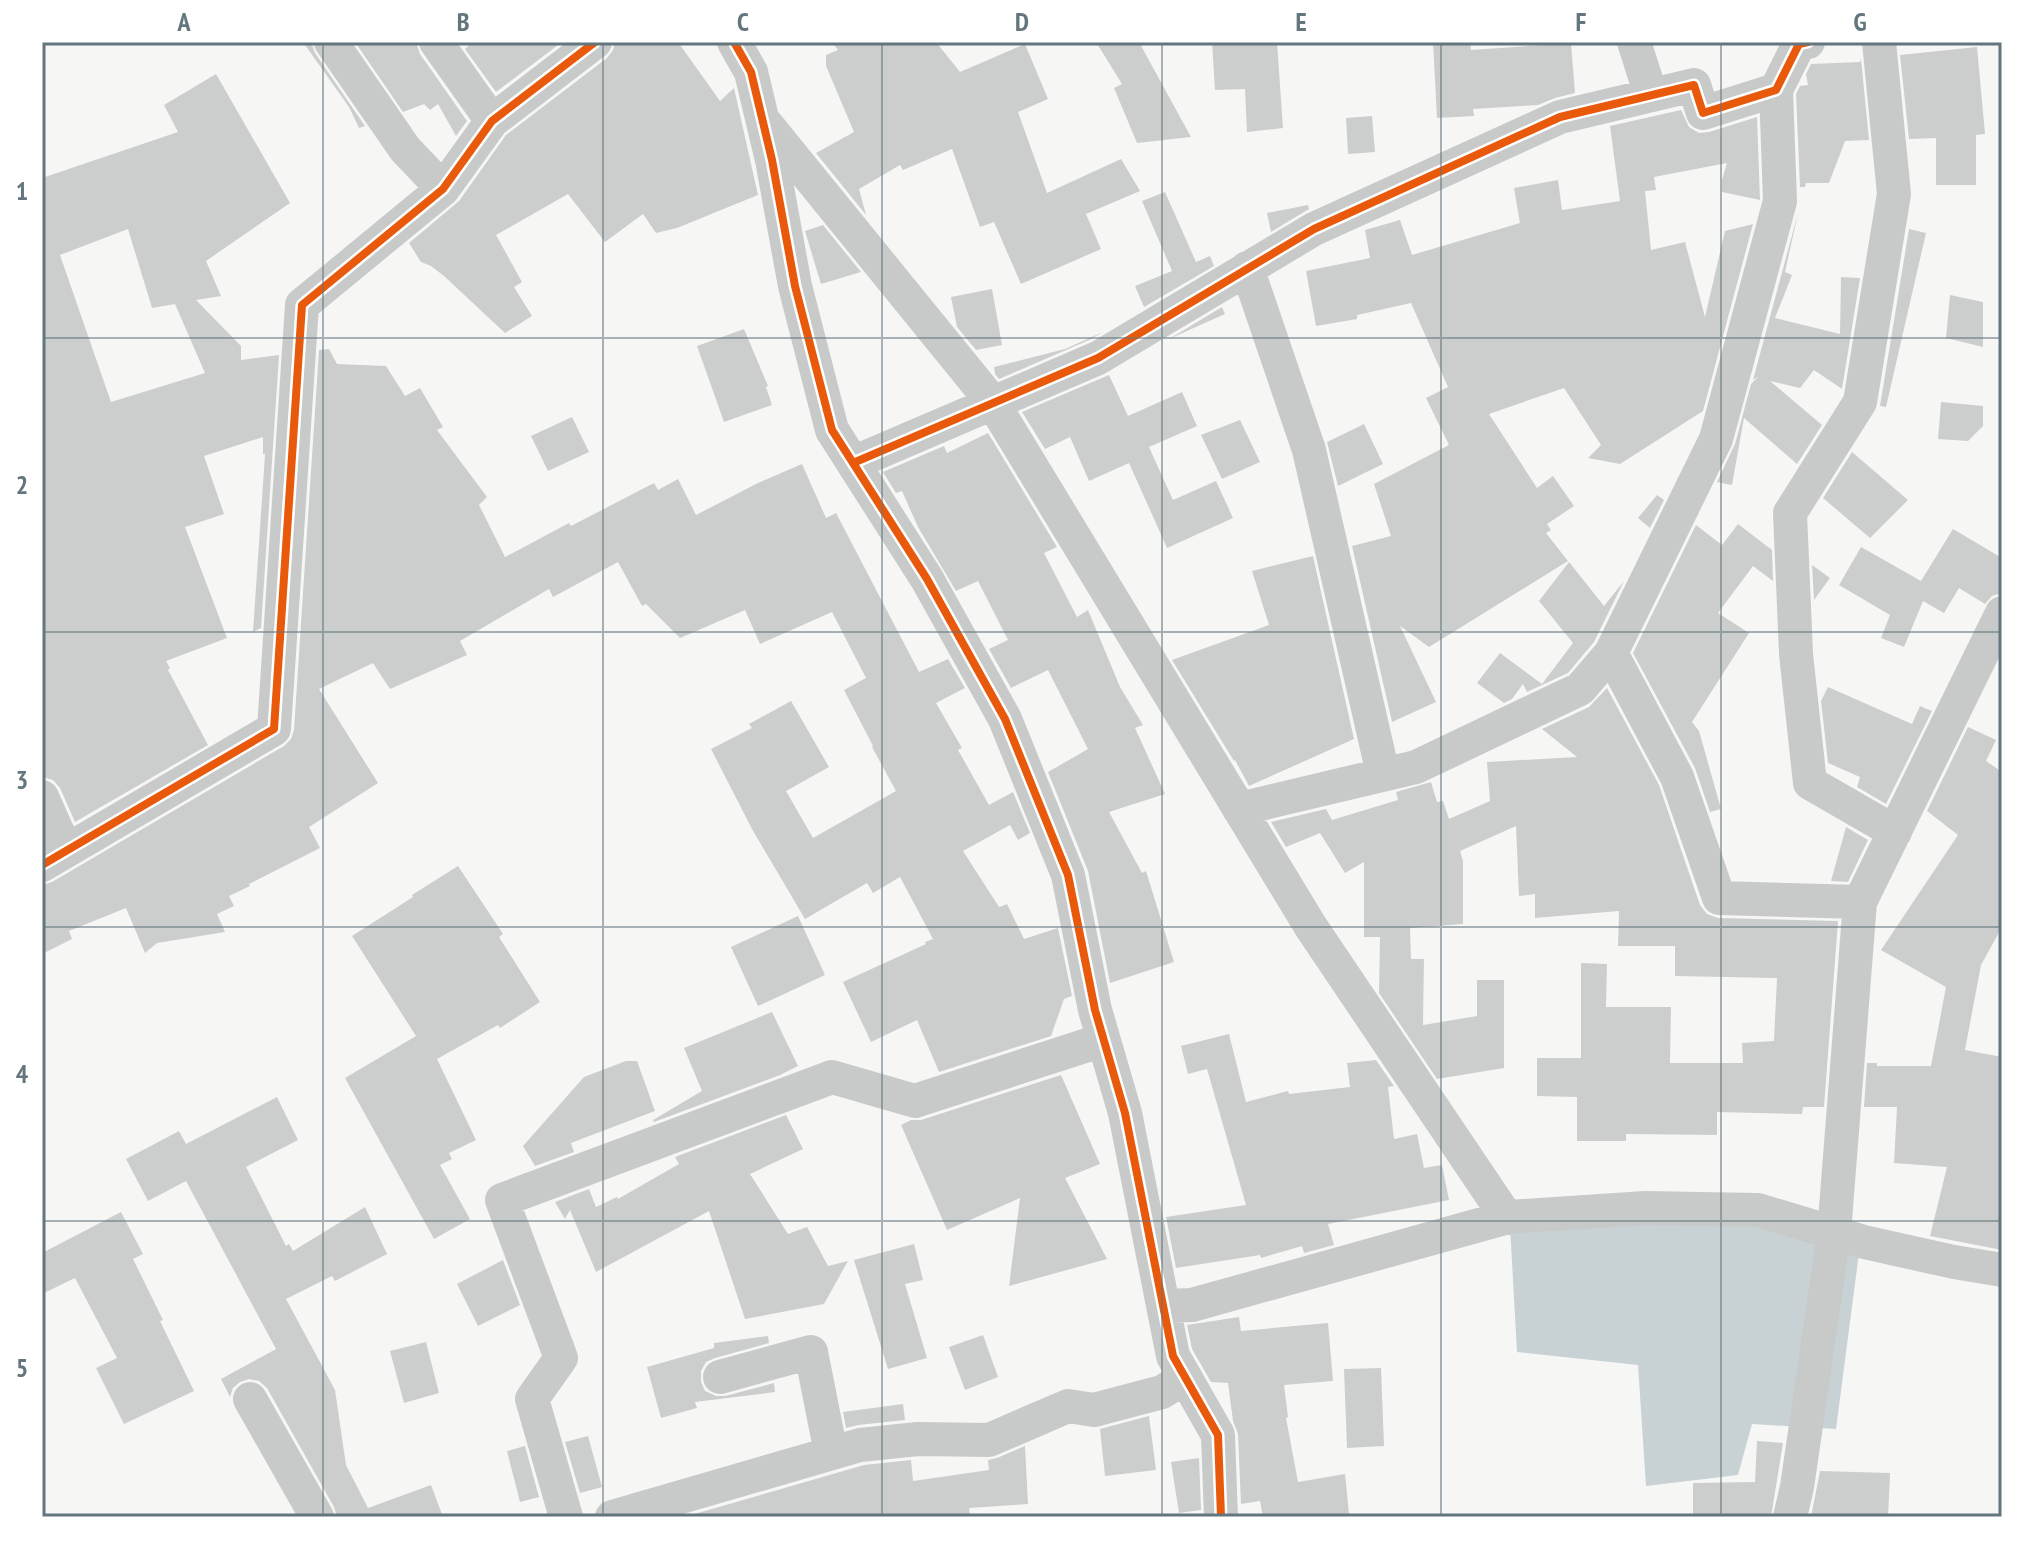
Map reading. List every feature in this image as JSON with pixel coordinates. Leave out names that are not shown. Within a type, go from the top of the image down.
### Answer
[{"type":"street","points":[[331,42],[405,149],[443,189]]},
{"type":"street","points":[[436,42],[492,121]]},
{"type":"street","points":[[42,797],[54,858],[274,729],[302,305],[443,189],[492,121],[595,42]]},
{"type":"street","points":[[734,42],[751,72],[772,160],[795,286],[832,430],[927,579],[1005,719],[1068,875],[1095,1010],[1125,1113],[1173,1356],[1218,1435],[1221,1517]]},
{"type":"street","points":[[1634,42],[1651,95]]},
{"type":"street","points":[[1239,809],[1416,767],[1580,689],[1611,653],[1716,439],[1780,201],[1776,90],[1799,44],[1808,42]]},
{"type":"street","points":[[1879,42],[1894,194],[1860,402],[1790,513],[1796,654],[1810,783],[1895,832]]},
{"type":"street","points":[[853,463],[1098,358],[1314,229],[1560,117],[1694,85],[1703,113],[1776,90]]},
{"type":"street","points":[[762,118],[993,403],[1311,927],[1507,1218]]},
{"type":"street","points":[[1247,268],[1309,450],[1383,774]]},
{"type":"street","points":[[1790,1517],[1834,1233],[1860,902],[2002,613]]},
{"type":"street","points":[[1611,653],[1677,777],[1719,898],[1860,902]]},
{"type":"street","points":[[566,1517],[532,1399],[561,1358],[502,1200],[832,1077],[915,1101],[1103,1040]]},
{"type":"street","points":[[1163,1306],[1192,1305],[1507,1218],[1645,1208],[1758,1210],[1864,1242],[2002,1270]]},
{"type":"street","points":[[720,1377],[811,1352],[830,1448]]},
{"type":"street","points":[[612,1517],[860,1445],[918,1439],[989,1440],[1068,1406],[1094,1410],[1162,1392],[1184,1378]]},
{"type":"street","points":[[250,1399],[317,1517]]},
{"type":"shaded area","points":[[1758,1220],[1859,1253],[1836,1429],[1752,1424],[1738,1475],[1646,1486],[1638,1365],[1517,1352],[1510,1226]]},
{"type":"building","points":[[303,42],[311,42],[315,53],[365,126],[359,128],[349,107]]},
{"type":"building","points":[[355,42],[416,42],[420,54],[467,121],[456,136],[438,104],[430,110],[424,104],[403,112]]},
{"type":"building","points":[[473,42],[562,42],[496,92],[465,49]]},
{"type":"building","points":[[615,42],[678,42],[720,101],[734,88],[758,195],[677,228],[656,233],[643,214],[605,242],[568,194],[496,235],[522,282],[514,287],[532,316],[505,333],[444,276],[421,262],[409,243],[459,201],[506,135],[607,58]]},
{"type":"building","points":[[832,42],[936,42],[960,72],[1025,44],[1048,99],[1018,112],[1047,193],[1121,159],[1140,191],[1086,214],[1101,249],[1021,284],[994,222],[980,227],[952,149],[903,170],[900,165],[859,189],[866,215],[816,153],[854,132],[826,66],[826,55],[838,50]]},
{"type":"building","points":[[1096,42],[1139,42],[1191,137],[1137,143],[1114,88],[1122,84]]},
{"type":"building","points":[[1212,42],[1277,42],[1283,128],[1247,132],[1245,89],[1215,90]]},
{"type":"building","points":[[1433,42],[1470,42],[1471,50],[1571,43],[1575,93],[1538,105],[1473,109],[1474,116],[1437,118]]},
{"type":"building","points":[[1977,47],[1985,134],[1976,135],[1976,185],[1936,185],[1936,138],[1909,139],[1900,55]]},
{"type":"building","points":[[1861,59],[1869,140],[1845,141],[1829,183],[1806,183],[1805,187],[1800,187],[1796,94],[1800,86],[1808,85],[1806,74],[1811,64],[1860,62]]},
{"type":"building","points":[[216,74],[290,203],[206,261],[221,296],[196,300],[241,346],[241,360],[279,355],[261,628],[253,632],[265,454],[263,437],[204,456],[224,514],[185,527],[227,638],[166,661],[208,745],[75,822],[60,788],[53,780],[42,777],[42,178],[178,132],[164,105]],"holes":[[[128,229],[152,308],[175,304],[205,373],[111,402],[60,255]]]},
{"type":"building","points":[[1681,110],[1689,127],[1699,133],[1757,117],[1760,200],[1722,192],[1727,163],[1654,177],[1656,190],[1645,191],[1651,250],[1685,242],[1705,317],[1725,231],[1753,224],[1703,411],[1620,464],[1588,458],[1601,445],[1564,388],[1489,414],[1537,488],[1553,476],[1574,506],[1547,524],[1551,530],[1546,533],[1568,561],[1429,647],[1400,626],[1436,702],[1392,722],[1352,546],[1391,536],[1374,484],[1449,445],[1426,398],[1448,387],[1411,303],[1357,315],[1357,319],[1316,326],[1306,271],[1370,258],[1365,230],[1400,220],[1412,255],[1520,223],[1514,188],[1558,180],[1562,210],[1620,201],[1610,126]]},
{"type":"building","points":[[1372,116],[1375,152],[1348,154],[1346,118]]},
{"type":"building","points":[[1165,192],[1196,262],[1210,256],[1214,266],[1144,307],[1135,286],[1172,271],[1142,201]]},
{"type":"building","points":[[1308,205],[1309,209],[1271,232],[1267,213]]},
{"type":"building","points":[[1798,213],[1785,272],[1792,275],[1775,318],[1840,334],[1841,277],[1860,278],[1842,389],[1814,370],[1800,388],[1770,381],[1822,425],[1797,464],[1744,418],[1732,485],[1717,482],[1735,444],[1751,384],[1759,376],[1753,380]]},
{"type":"building","points":[[823,225],[861,272],[821,284],[805,231]]},
{"type":"building","points":[[1909,229],[1926,233],[1886,407],[1880,406]]},
{"type":"building","points":[[992,289],[1002,345],[976,350],[957,327],[951,297]]},
{"type":"building","points":[[1950,295],[1983,302],[1983,347],[1946,338]]},
{"type":"building","points":[[1222,307],[1225,314],[1169,339]]},
{"type":"building","points":[[744,329],[768,386],[772,405],[724,422],[697,346]]},
{"type":"building","points":[[1103,332],[999,379],[995,374],[994,367],[1065,349]]},
{"type":"building","points":[[329,349],[337,364],[386,366],[405,396],[420,388],[443,427],[437,430],[487,497],[479,505],[505,557],[654,483],[658,490],[678,479],[696,515],[802,464],[826,518],[836,513],[919,672],[948,659],[965,688],[936,703],[989,805],[1013,792],[1030,833],[1018,840],[1010,825],[963,851],[999,907],[1007,904],[1024,939],[1058,928],[1072,996],[1064,999],[1051,1036],[939,1072],[917,1020],[871,1042],[843,982],[933,939],[900,877],[873,893],[867,883],[805,919],[752,829],[711,749],[752,728],[749,724],[791,701],[829,767],[786,791],[813,838],[896,791],[844,690],[866,678],[832,612],[760,644],[745,610],[680,638],[646,604],[642,606],[618,562],[553,597],[549,589],[460,641],[467,655],[390,689],[373,663],[319,689],[378,783],[309,827],[320,848],[229,896],[234,906],[217,914],[225,932],[157,943],[145,953],[126,908],[69,931],[72,939],[42,954],[42,885],[284,746],[291,739],[319,350]]},
{"type":"building","points":[[1109,375],[1128,416],[1182,392],[1197,426],[1149,447],[1173,500],[1216,481],[1233,518],[1167,548],[1129,463],[1089,481],[1070,437],[1045,449],[1022,412]]},
{"type":"building","points":[[1941,402],[1983,406],[1983,426],[1968,441],[1938,439]]},
{"type":"building","points":[[572,417],[589,452],[548,471],[531,436]]},
{"type":"building","points":[[1240,420],[1260,462],[1222,479],[1201,435]]},
{"type":"building","points":[[1364,424],[1383,464],[1338,486],[1327,442]]},
{"type":"building","points":[[988,433],[1057,547],[1044,553],[1077,617],[1088,610],[1120,687],[1143,725],[1135,728],[1165,794],[1109,812],[1142,873],[1146,871],[1174,962],[1110,983],[1088,871],[1048,772],[1088,749],[1048,670],[1011,688],[989,649],[1008,640],[978,581],[956,591],[918,527],[902,491],[896,493],[883,472],[944,446],[947,453]]},
{"type":"building","points":[[1852,452],[1908,500],[1870,538],[1823,498]]},
{"type":"building","points":[[1657,495],[1664,500],[1650,528],[1638,518]]},
{"type":"building","points":[[1738,524],[1772,550],[1773,581],[1753,566],[1718,613],[1749,633],[1692,722],[1699,731],[1721,809],[1710,812],[1695,768],[1633,653],[1696,525],[1722,545]]},
{"type":"building","points":[[1953,529],[2002,558],[2002,593],[1992,596],[1985,604],[1959,588],[1944,613],[1923,601],[1904,647],[1881,638],[1890,615],[1839,585],[1861,547],[1921,581]]},
{"type":"building","points":[[1313,556],[1354,739],[1249,786],[1172,660],[1269,625],[1252,571]]},
{"type":"building","points":[[1569,562],[1604,606],[1624,581],[1594,642],[1568,673],[1527,692],[1523,684],[1512,699],[1504,703],[1477,683],[1500,653],[1542,684],[1573,643],[1539,601]]},
{"type":"building","points":[[1812,565],[1830,578],[1814,600]]},
{"type":"building","points":[[1828,687],[1912,724],[1920,706],[1932,711],[1886,804],[1857,787],[1860,777],[1828,763],[1821,701]]},
{"type":"building","points":[[1607,688],[1659,785],[1700,905],[1707,914],[1718,918],[1838,921],[1824,1107],[1803,1107],[1802,1114],[1717,1112],[1717,1135],[1626,1134],[1626,1141],[1577,1141],[1577,1097],[1537,1096],[1537,1058],[1581,1058],[1581,963],[1607,964],[1606,1007],[1671,1007],[1670,1063],[1743,1063],[1742,1043],[1774,1041],[1777,978],[1675,976],[1675,946],[1618,946],[1619,911],[1535,918],[1535,894],[1519,896],[1516,826],[1460,851],[1463,861],[1463,924],[1410,928],[1411,959],[1424,959],[1423,1025],[1477,1016],[1477,980],[1504,980],[1504,1068],[1437,1079],[1379,993],[1380,937],[1364,937],[1364,862],[1345,873],[1320,833],[1286,847],[1271,822],[1326,809],[1332,820],[1398,800],[1396,792],[1431,782],[1437,802],[1443,801],[1449,819],[1490,801],[1487,762],[1577,757],[1542,729],[1589,707]]},
{"type":"building","points":[[1968,727],[1996,740],[1986,761],[2002,772],[2002,927],[1981,965],[1965,1050],[2002,1057],[2002,1250],[1930,1236],[1947,1167],[1894,1163],[1897,1107],[1864,1107],[1867,1063],[1877,1063],[1877,1066],[1931,1066],[1946,987],[1881,950],[1958,835],[1927,811]]},
{"type":"building","points":[[1846,827],[1868,840],[1848,882],[1831,881]]},
{"type":"building","points":[[458,866],[503,934],[499,937],[540,1002],[500,1028],[498,1025],[437,1059],[476,1140],[449,1153],[452,1159],[440,1165],[470,1219],[434,1239],[345,1078],[416,1036],[352,936]]},
{"type":"building","points":[[798,916],[825,975],[758,1006],[731,947]]},
{"type":"building","points":[[772,1012],[798,1066],[654,1122],[702,1091],[684,1048]]},
{"type":"building","points":[[1229,1034],[1246,1102],[1288,1091],[1289,1094],[1350,1087],[1347,1063],[1376,1060],[1394,1086],[1388,1087],[1394,1139],[1417,1134],[1424,1168],[1442,1165],[1449,1200],[1328,1224],[1334,1245],[1304,1253],[1302,1246],[1261,1258],[1260,1255],[1176,1268],[1166,1217],[1246,1205],[1207,1069],[1188,1074],[1181,1046]]},
{"type":"building","points":[[626,1061],[637,1061],[655,1111],[571,1143],[574,1152],[535,1166],[523,1146],[584,1077]]},
{"type":"building","points":[[1061,1075],[1100,1164],[1065,1178],[1107,1259],[1009,1286],[1020,1198],[947,1230],[901,1125]]},
{"type":"building","points":[[277,1097],[298,1140],[246,1167],[286,1246],[289,1244],[293,1251],[365,1207],[387,1254],[335,1281],[332,1276],[286,1299],[335,1390],[346,1465],[368,1508],[431,1485],[443,1517],[337,1517],[267,1388],[259,1381],[249,1379],[233,1388],[230,1397],[221,1379],[276,1349],[186,1181],[148,1201],[126,1159],[179,1131],[186,1144]]},
{"type":"building","points":[[786,1115],[803,1149],[750,1174],[788,1234],[807,1227],[828,1266],[848,1261],[824,1304],[745,1319],[709,1211],[596,1272],[570,1210],[565,1219],[555,1202],[589,1189],[596,1207],[618,1199],[679,1164],[675,1157]]},
{"type":"building","points":[[121,1212],[143,1254],[133,1259],[194,1391],[124,1424],[96,1368],[117,1358],[75,1278],[42,1294],[42,1253]]},
{"type":"building","points":[[914,1244],[923,1280],[905,1284],[927,1358],[888,1369],[854,1260]]},
{"type":"building","points":[[503,1260],[520,1305],[478,1326],[457,1284]]},
{"type":"building","points":[[1239,1317],[1241,1331],[1328,1323],[1333,1381],[1284,1385],[1286,1418],[1298,1482],[1345,1474],[1349,1514],[1263,1517],[1260,1501],[1241,1504],[1238,1434],[1233,1421],[1228,1383],[1211,1382],[1192,1349],[1187,1325]]},
{"type":"building","points":[[983,1335],[998,1377],[965,1390],[949,1347]]},
{"type":"building","points":[[768,1336],[769,1343],[706,1362],[701,1371],[701,1382],[705,1391],[716,1396],[774,1383],[775,1392],[695,1402],[697,1408],[661,1418],[647,1367],[714,1348],[714,1343]]},
{"type":"building","points":[[426,1342],[439,1393],[404,1403],[390,1351]]},
{"type":"building","points":[[1381,1368],[1384,1446],[1347,1448],[1344,1369]]},
{"type":"building","points":[[903,1404],[905,1420],[846,1428],[843,1412]]},
{"type":"building","points":[[1149,1416],[1156,1470],[1105,1476],[1100,1429]]},
{"type":"building","points":[[588,1436],[602,1487],[580,1493],[565,1442]]},
{"type":"building","points":[[1757,1441],[1783,1443],[1771,1517],[1693,1517],[1693,1483],[1755,1482]]},
{"type":"building","points":[[525,1446],[539,1497],[520,1502],[507,1451]]},
{"type":"building","points":[[1025,1446],[1028,1504],[969,1508],[970,1517],[684,1517],[864,1465],[911,1460],[913,1481],[989,1470],[988,1460]]},
{"type":"building","points":[[1199,1458],[1201,1510],[1179,1513],[1171,1462]]},
{"type":"building","points":[[1820,1471],[1890,1473],[1888,1517],[1811,1517]]},
{"type":"cycle path","points":[[42,865],[274,729],[302,305],[443,189],[492,121],[595,42]]},
{"type":"cycle path","points":[[734,42],[751,72],[772,160],[795,286],[832,430],[927,579],[1005,719],[1068,875],[1095,1010],[1125,1113],[1173,1356],[1218,1435],[1221,1517]]},
{"type":"cycle path","points":[[853,463],[1098,358],[1314,229],[1560,117],[1694,85],[1703,113],[1776,90],[1799,44],[1808,42]]}]
